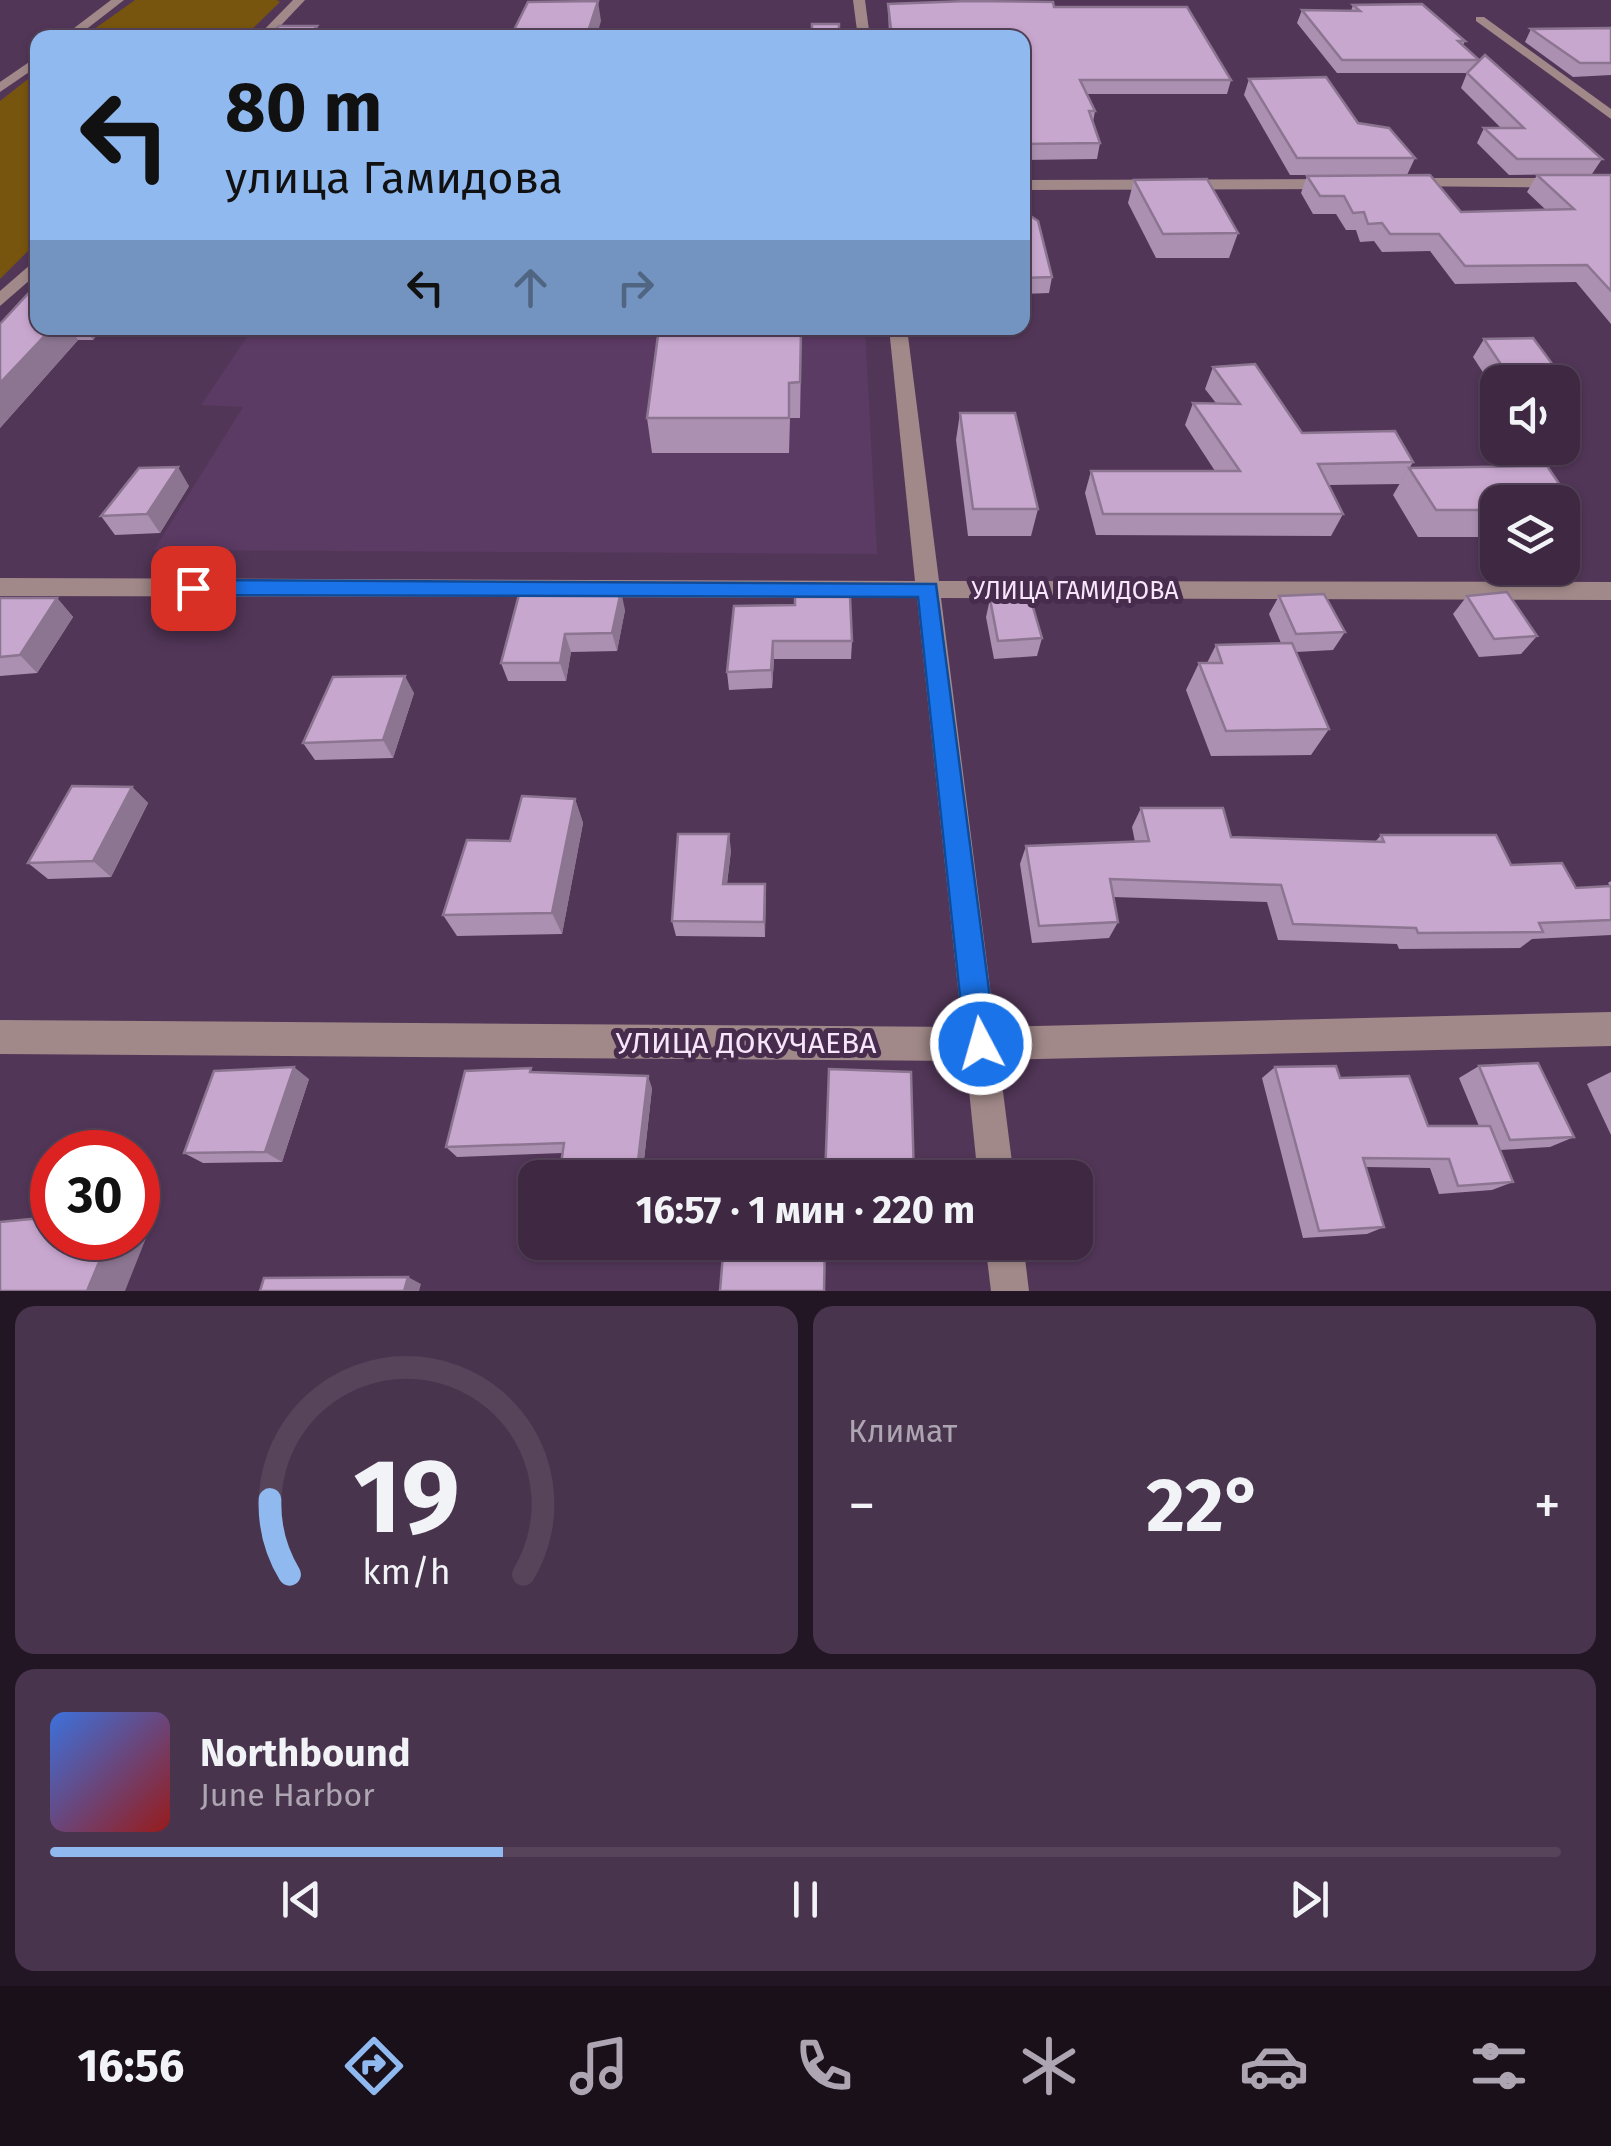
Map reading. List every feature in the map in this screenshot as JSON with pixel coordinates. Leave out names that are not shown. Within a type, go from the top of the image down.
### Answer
[{"type":"street","points":[[78,30],[118,0]]},
{"type":"street","points":[[270,30],[300,0]]},
{"type":"street","points":[[860,0],[863,30]]},
{"type":"street","points":[[1480,19],[1611,116]]},
{"type":"street","points":[[0,88],[30,66]]},
{"type":"street","points":[[1376,184],[1611,183]]},
{"type":"street","points":[[1030,185],[1356,184]]},
{"type":"street","points":[[0,301],[30,271]]},
{"type":"street","points":[[899,335],[994,1160]]},
{"type":"street","name":"УЛИЦА ГАМИДОВА","points":[[0,587],[1611,591]]},
{"type":"street","name":"УЛИЦА ДОКУЧАЕВА","points":[[0,1037],[981,1044],[1611,1029]]},
{"type":"street","points":[[1006,1260],[1010,1291]]},
{"type":"shaded area","points":[[135,0],[280,2],[251,30],[93,30]]},
{"type":"shaded area","points":[[30,77],[30,249],[0,279],[0,101]]},
{"type":"shaded area","points":[[248,335],[865,335],[877,554],[154,550],[243,407],[201,405]]},
{"type":"building","points":[[598,1],[589,30],[514,30],[528,2]]},
{"type":"building","points":[[968,1],[1053,2],[1054,7],[1187,7],[1231,80],[1080,80],[1095,111],[1089,111],[1100,143],[1030,144],[1030,30],[891,30],[888,4]]},
{"type":"building","points":[[1422,4],[1465,41],[1458,41],[1479,60],[1342,60],[1302,10],[1360,11],[1353,5]]},
{"type":"building","points":[[812,24],[839,24],[839,30],[812,30]]},
{"type":"building","points":[[279,26],[317,26],[314,30],[275,30]]},
{"type":"building","points":[[1611,28],[1611,63],[1580,63],[1531,29]]},
{"type":"building","points":[[1485,55],[1602,159],[1517,159],[1484,128],[1524,128],[1467,73]]},
{"type":"building","points":[[1326,77],[1358,123],[1389,128],[1415,158],[1297,158],[1249,79]]},
{"type":"building","points":[[1430,175],[1461,212],[1574,209],[1537,175],[1611,175],[1611,291],[1587,265],[1465,266],[1439,234],[1390,234],[1382,223],[1368,224],[1364,212],[1353,213],[1344,196],[1320,196],[1307,176]]},
{"type":"building","points":[[1207,179],[1238,233],[1163,234],[1134,180]]},
{"type":"building","points":[[1030,216],[1038,221],[1052,277],[1030,278]]},
{"type":"building","points":[[30,292],[30,335],[45,335],[0,383],[0,324]]},
{"type":"building","points":[[658,335],[801,335],[800,382],[789,383],[789,418],[647,418]]},
{"type":"building","points":[[1533,338],[1553,365],[1501,365],[1484,339]]},
{"type":"building","points":[[1255,364],[1302,433],[1395,431],[1413,462],[1318,464],[1343,514],[1103,514],[1091,471],[1240,471],[1193,403],[1240,404],[1213,367]]},
{"type":"building","points":[[960,413],[1015,413],[1038,509],[973,509]]},
{"type":"building","points":[[1547,466],[1560,485],[1480,485],[1480,510],[1436,510],[1409,468]]},
{"type":"building","points":[[178,467],[147,514],[101,516],[139,468]]},
{"type":"building","points":[[520,591],[621,591],[612,633],[565,634],[560,663],[501,663]]},
{"type":"building","points":[[1507,592],[1537,636],[1494,639],[1467,596]]},
{"type":"building","points":[[1324,594],[1345,632],[1296,634],[1279,596]]},
{"type":"building","points":[[795,597],[850,597],[852,641],[773,641],[771,670],[727,672],[734,606],[795,605]]},
{"type":"building","points":[[1030,597],[1042,638],[998,641],[990,599]]},
{"type":"building","points":[[0,598],[57,598],[20,655],[0,657]]},
{"type":"building","points":[[1292,643],[1329,729],[1226,731],[1199,663],[1222,663],[1216,645]]},
{"type":"building","points":[[405,676],[383,740],[303,743],[333,677]]},
{"type":"building","points":[[72,786],[132,787],[93,861],[28,863]]},
{"type":"building","points":[[522,796],[575,799],[552,913],[443,915],[467,840],[510,841]]},
{"type":"building","points":[[1141,808],[1223,808],[1231,837],[1384,842],[1381,835],[1496,835],[1511,865],[1562,863],[1576,888],[1611,886],[1611,920],[1539,923],[1543,932],[1418,933],[1416,928],[1293,924],[1281,885],[1110,879],[1118,922],[1039,926],[1026,846],[1149,841]]},
{"type":"building","points":[[678,834],[729,834],[723,884],[765,884],[764,922],[672,921]]},
{"type":"building","points":[[1538,1063],[1574,1137],[1510,1140],[1479,1066]]},
{"type":"building","points":[[1336,1066],[1340,1078],[1409,1076],[1428,1126],[1490,1126],[1513,1182],[1458,1186],[1449,1159],[1363,1158],[1384,1227],[1319,1231],[1275,1067]]},
{"type":"building","points":[[294,1067],[265,1152],[184,1153],[214,1071]]},
{"type":"building","points":[[531,1068],[530,1072],[648,1076],[638,1160],[562,1160],[564,1143],[446,1147],[465,1071]]},
{"type":"building","points":[[829,1069],[911,1072],[913,1160],[826,1160]]},
{"type":"building","points":[[30,1219],[30,1260],[100,1260],[87,1291],[0,1291],[0,1222]]},
{"type":"building","points":[[723,1260],[825,1260],[824,1291],[720,1291]]},
{"type":"building","points":[[408,1277],[404,1291],[260,1291],[264,1278]]},
{"type":"route","points":[[193,588],[928,589],[981,1044]]}]
